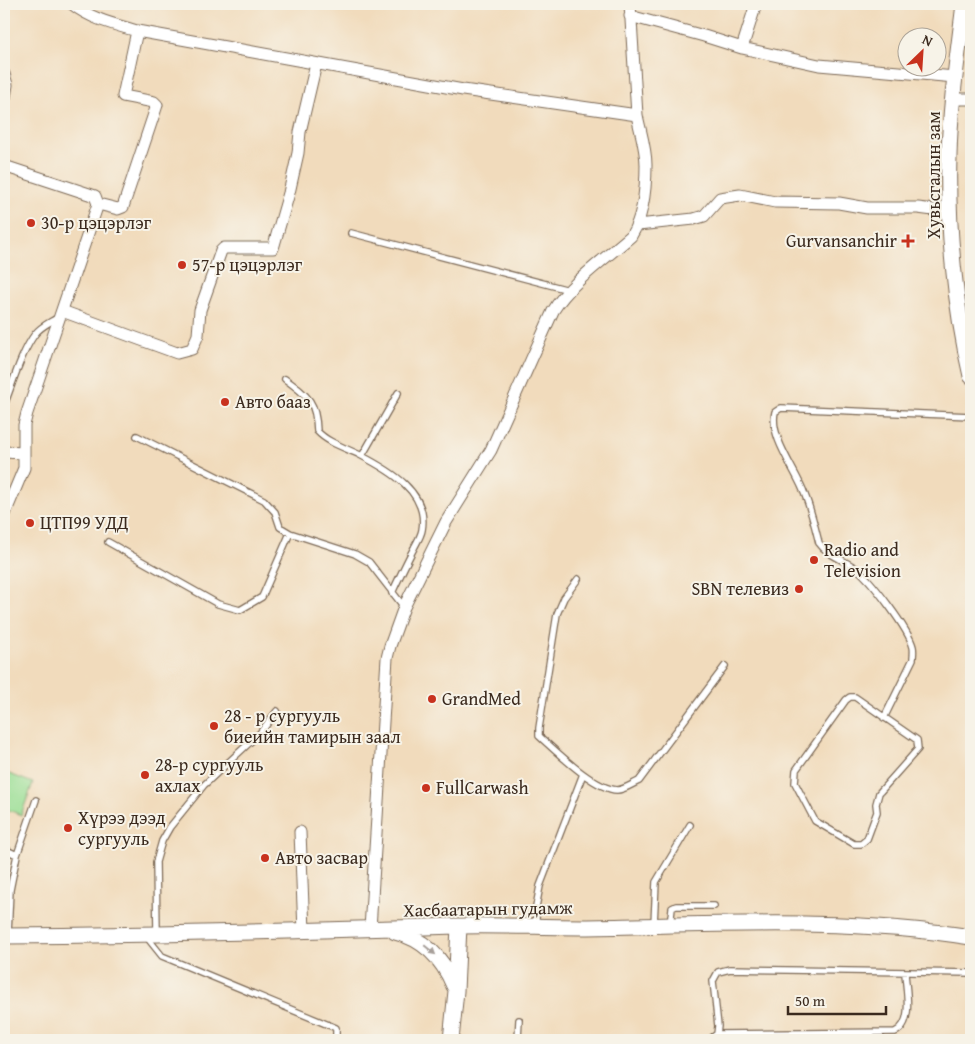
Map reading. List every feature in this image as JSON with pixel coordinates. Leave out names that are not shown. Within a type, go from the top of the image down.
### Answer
[{"type":"street","points":[[72,4],[84,13],[100,20],[137,31],[463,90],[637,114]]},
{"type":"street","points":[[742,48],[756,4]]},
{"type":"street","name":"Хувьсгалын зам","points":[[964,4],[953,99],[949,156],[949,212],[967,330],[971,376]]},
{"type":"street","points":[[370,929],[387,658],[404,607],[446,522],[491,450],[559,300],[631,236],[638,225],[646,164],[637,114],[634,44],[630,10],[742,48],[819,65],[955,76]]},
{"type":"street","points":[[98,204],[118,209],[124,207],[156,105],[154,102],[123,96],[137,31]]},
{"type":"street","points":[[61,314],[177,353],[192,349],[198,335],[200,310],[221,250],[224,248],[273,248],[293,177],[300,132],[316,64]]},
{"type":"street","points":[[4,74],[7,85],[4,102]]},
{"type":"street","points":[[953,99],[971,99]]},
{"type":"street","points":[[4,166],[95,196],[98,204],[27,413],[24,425],[24,468],[4,516]]},
{"type":"street","points":[[638,225],[699,218],[704,216],[720,198],[740,195],[775,202],[839,203],[867,208],[918,208],[949,212]]},
{"type":"street","points":[[4,452],[24,453]]},
{"type":"street","points":[[300,832],[304,931]]},
{"type":"street","name":"Хасбаатарын гудамж","points":[[6,936],[386,930],[459,926],[775,924],[862,926],[971,937]]},
{"type":"street","points":[[451,1040],[456,991],[459,926]]},
{"type":"street","points":[[386,930],[405,934],[422,942],[448,970],[456,991]]},
{"type":"lane","points":[[351,233],[569,290]]},
{"type":"lane","points":[[4,405],[28,346],[36,333],[61,314]]},
{"type":"lane","points":[[285,379],[305,394],[316,413],[317,431],[323,438],[362,456],[392,474],[408,486],[420,508],[422,532],[392,593]]},
{"type":"lane","points":[[362,456],[398,393]]},
{"type":"lane","points":[[884,718],[913,659],[913,648],[909,638],[887,603],[868,579],[856,568],[824,550],[819,543],[804,493],[785,455],[773,421],[775,412],[781,408],[971,416]]},
{"type":"lane","points":[[137,436],[264,500],[275,512],[280,527],[290,533],[355,554],[369,562],[404,607]]},
{"type":"lane","points":[[108,542],[218,604],[240,610],[262,597],[290,533]]},
{"type":"lane","points":[[578,579],[564,598],[557,614],[539,736],[583,774],[607,787],[617,790],[639,781],[725,666]]},
{"type":"lane","points":[[850,697],[855,697],[884,718],[917,740],[918,749],[879,794],[876,804],[877,812],[866,839],[861,844],[854,844],[815,821],[795,783],[796,770],[850,697]]},
{"type":"lane","points":[[277,711],[260,733],[204,785],[170,827],[162,841],[156,862],[151,935],[162,956],[336,1028],[336,1040]]},
{"type":"lane","points":[[536,927],[536,907],[540,886],[583,774]]},
{"type":"lane","points":[[6,936],[10,890],[17,855],[36,800]]},
{"type":"lane","points":[[654,926],[656,882],[690,825]]},
{"type":"lane","points":[[4,850],[17,855]]},
{"type":"lane","points":[[670,926],[670,912],[676,906],[714,906]]},
{"type":"lane","points":[[709,1040],[716,1034],[718,1026],[713,981],[718,972],[730,969],[971,973]]},
{"type":"lane","points":[[716,1034],[735,1037],[895,1032],[906,1021],[906,973]]},
{"type":"lane","points":[[518,1040],[519,1020]]},
{"type":"green space","points":[[4,772],[33,783],[21,815],[4,808]]},
{"type":"place","name":"30-р цэцэрлэг","points":[[31,223]]},
{"type":"place","name":"Gurvansanchir","points":[[908,241]]},
{"type":"place","name":"57-р цэцэрлэг","points":[[182,265]]},
{"type":"place","name":"Авто бааз","points":[[225,402]]},
{"type":"place","name":"ЦТП99 УДД","points":[[30,523]]},
{"type":"place","name":"Radio and Television","points":[[814,560]]},
{"type":"place","name":"SBN телевиз","points":[[799,589]]},
{"type":"place","name":"GrandMed","points":[[432,699]]},
{"type":"place","name":"28 - р сургууль биеийн тамирын заал","points":[[214,726]]},
{"type":"place","name":"28-р сургууль ахлах","points":[[145,775]]},
{"type":"place","name":"FullCarwash","points":[[426,788]]},
{"type":"place","name":"Хүрээ дээд сургууль","points":[[68,828]]},
{"type":"place","name":"Авто засвар","points":[[265,858]]}]
